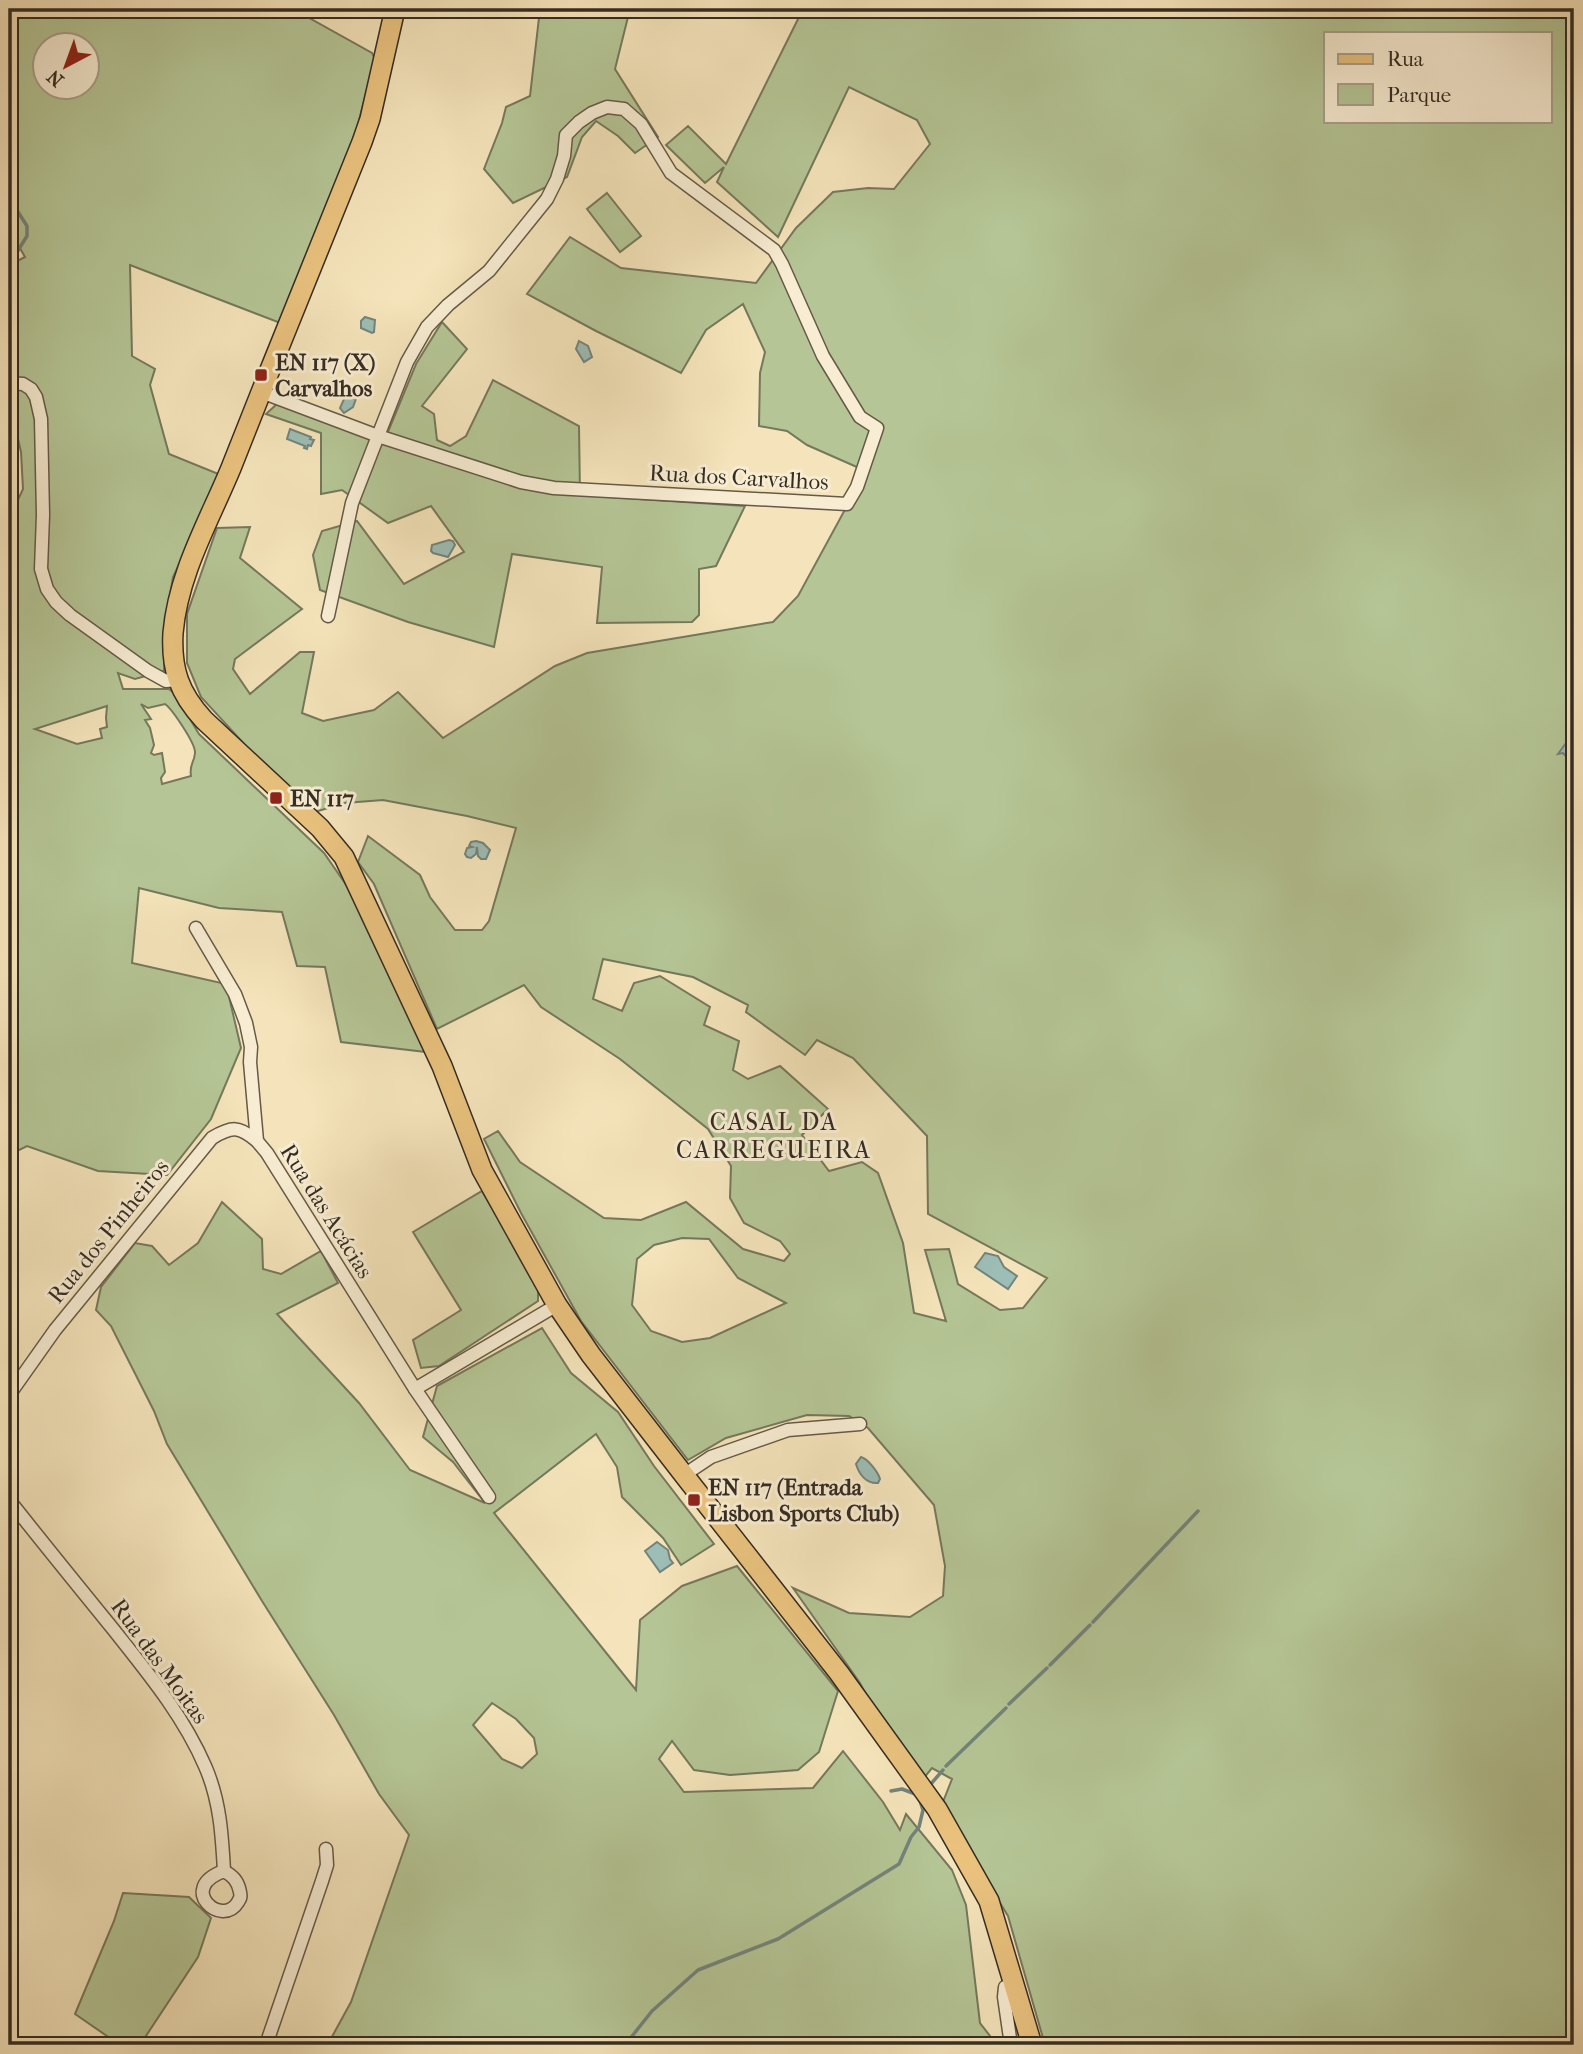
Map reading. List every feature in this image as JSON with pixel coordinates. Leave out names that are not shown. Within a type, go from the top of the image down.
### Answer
[{"type":"main road","points":[[394,9],[370,118],[362,142],[179,594],[173,641],[177,680],[191,704],[210,726],[320,828],[344,857],[442,1066],[482,1170],[557,1305],[591,1355],[863,1705],[937,1810],[989,1901],[1032,2045]]},
{"type":"main road","points":[[975,1875],[986,1908],[1018,2045]]},
{"type":"street","name":"Rua dos Carvalhos","points":[[261,392],[378,436],[521,482],[554,488],[847,504],[857,487],[877,428],[860,418],[829,367],[774,250],[671,173],[641,124],[624,109],[607,107],[592,113],[566,135],[564,156],[547,199],[489,271],[448,305],[427,327],[407,362],[378,436]]},
{"type":"street","points":[[9,383],[23,384],[31,389],[36,397],[41,419],[41,569],[47,589],[56,602],[71,615],[148,671],[166,681],[177,680]]},
{"type":"street","points":[[328,616],[352,503],[378,436]]},
{"type":"street","name":"Rua das Acácias","points":[[196,928],[235,994],[246,1023],[251,1047],[257,1141],[415,1389],[489,1497]]},
{"type":"street","name":"Rua dos Pinheiros","points":[[9,1395],[55,1330],[212,1138],[236,1128],[257,1141]]},
{"type":"street","points":[[415,1389],[557,1305]]},
{"type":"street","points":[[684,1475],[712,1457],[788,1430],[860,1424]]},
{"type":"street","name":"Rua das Moitas","points":[[9,1500],[126,1646],[182,1721],[206,1768],[216,1797],[222,1830],[224,1871]]},
{"type":"street","points":[[266,2045],[327,1866],[326,1849]]},
{"type":"street","points":[[1005,1987],[1005,2008],[1011,2045]]},
{"type":"green space","points":[[9,9],[293,9],[372,53],[375,59],[352,147],[283,324],[130,265],[132,356],[155,369],[150,385],[169,454],[221,475],[173,577],[166,619],[164,671],[135,679],[118,673],[123,689],[169,689],[175,694],[199,734],[324,853],[358,902],[426,1052],[341,1042],[325,967],[297,966],[282,912],[219,908],[139,888],[132,963],[226,984],[241,1048],[211,1119],[167,1175],[98,1171],[27,1146],[15,1152],[9,1159],[9,519],[23,489],[21,452],[9,400],[9,265],[25,257],[9,229]],"holes":[[[141,704],[148,708],[165,704],[178,719],[195,753],[191,776],[162,784],[161,778],[165,772],[162,753],[151,753],[154,745],[145,720],[151,719]],[[107,706],[107,727],[100,729],[102,738],[77,744],[35,729]]]},
{"type":"green space","points":[[540,9],[630,9],[615,69],[658,137],[635,153],[618,136],[596,121],[582,137],[567,177],[513,203],[484,169],[506,107],[530,96]]},
{"type":"green space","points":[[803,9],[1574,9],[1574,2045],[1045,2045],[1008,1916],[941,1807],[952,1779],[932,1768],[923,1779],[793,1588],[849,1613],[910,1617],[943,1596],[945,1566],[934,1505],[868,1428],[849,1416],[807,1415],[726,1438],[688,1460],[581,1321],[521,1213],[484,1139],[498,1131],[520,1162],[604,1218],[641,1220],[686,1202],[743,1249],[784,1261],[790,1254],[780,1241],[744,1223],[730,1198],[731,1166],[708,1129],[620,1059],[541,1007],[524,985],[437,1029],[374,884],[358,862],[368,836],[420,875],[430,897],[455,930],[482,930],[489,921],[516,828],[383,800],[345,803],[315,812],[272,774],[201,697],[187,663],[187,614],[217,528],[250,527],[240,558],[302,609],[235,659],[233,669],[250,694],[300,652],[314,652],[302,713],[323,721],[374,710],[398,692],[443,738],[555,666],[587,653],[773,622],[798,596],[866,471],[807,445],[787,431],[759,426],[760,373],[765,352],[743,304],[706,330],[681,373],[527,294],[570,237],[621,268],[756,283],[796,228],[833,192],[868,188],[894,189],[930,144],[917,120],[849,87],[778,237],[717,182],[724,167],[705,183],[666,145],[688,126],[726,164]],"holes":[[[603,959],[693,977],[748,1005],[746,1012],[805,1055],[817,1040],[853,1058],[927,1136],[928,1214],[1047,1278],[1023,1308],[1000,1310],[958,1284],[949,1249],[925,1250],[946,1321],[914,1313],[903,1243],[878,1173],[862,1162],[829,1171],[802,1135],[828,1109],[780,1066],[748,1079],[733,1070],[739,1041],[704,1025],[710,1007],[660,976],[634,983],[622,1011],[593,999]],[[682,1238],[709,1239],[738,1278],[786,1303],[710,1338],[682,1342],[651,1331],[632,1305],[637,1259],[654,1245]]]},
{"type":"green space","points":[[607,193],[641,236],[620,252],[587,209]]},
{"type":"green space","points":[[442,322],[467,349],[422,406],[434,414],[437,440],[450,446],[466,436],[493,380],[579,426],[580,495],[745,506],[716,566],[699,569],[699,615],[692,622],[597,623],[602,567],[512,554],[494,647],[408,622],[320,590],[313,555],[322,531],[357,521],[404,584],[464,552],[431,506],[388,523],[342,490],[321,494],[321,433],[266,414],[278,403],[383,444],[416,364]]},
{"type":"green space","points":[[482,1191],[538,1288],[538,1301],[439,1366],[421,1368],[413,1340],[461,1310],[413,1232]]},
{"type":"green space","points":[[222,1202],[262,1239],[263,1269],[281,1274],[321,1251],[338,1283],[277,1314],[359,1403],[410,1470],[485,1503],[453,1462],[423,1437],[437,1386],[542,1328],[571,1373],[618,1412],[654,1466],[714,1544],[681,1565],[663,1538],[622,1497],[617,1467],[596,1434],[494,1513],[636,1690],[640,1620],[682,1586],[737,1566],[838,1691],[819,1752],[798,1770],[730,1775],[694,1770],[672,1741],[659,1759],[684,1792],[813,1788],[843,1751],[883,1802],[900,1830],[906,1814],[952,1870],[966,1905],[980,2023],[997,2045],[328,2044],[351,2002],[409,1835],[379,1794],[334,1715],[167,1444],[154,1411],[111,1326],[96,1310],[101,1287],[135,1243],[152,1246],[169,1265],[198,1243]],"holes":[[[492,1703],[516,1719],[534,1738],[537,1754],[522,1768],[502,1759],[473,1725]]]},
{"type":"green space","points":[[123,1893],[189,1897],[211,1918],[198,1957],[140,2045],[120,2045],[75,2014]]},
{"type":"water","points":[[365,317],[375,320],[374,332],[361,328],[361,321]]},
{"type":"water","points":[[579,341],[588,346],[592,357],[584,362],[576,349]]},
{"type":"water","points":[[351,389],[357,396],[353,407],[344,413],[340,408]]},
{"type":"water","points":[[290,429],[311,437],[310,439],[314,440],[311,446],[308,445],[307,449],[287,439]]},
{"type":"water","points":[[449,540],[455,545],[448,557],[431,551],[432,545]]},
{"type":"water","points":[[1574,731],[1574,752],[1570,761],[1563,753],[1558,754],[1566,743],[1566,737]]},
{"type":"water","points":[[471,842],[483,843],[490,850],[486,859],[478,856],[477,847],[476,854],[471,858],[465,854],[467,848],[472,847],[469,846]]},
{"type":"water","points":[[985,1253],[998,1256],[1004,1267],[1017,1276],[1008,1289],[975,1267]]},
{"type":"water","points":[[861,1457],[875,1469],[880,1479],[878,1483],[870,1482],[861,1475],[856,1464]]},
{"type":"water","points":[[657,1542],[668,1550],[673,1563],[660,1572],[645,1551]]},
{"type":"waterway","points":[[9,198],[27,226],[27,236],[9,265]]},
{"type":"waterway","points":[[1093,1622],[1198,1511]]},
{"type":"waterway","points":[[1050,1665],[1090,1625]]},
{"type":"waterway","points":[[1009,1704],[1047,1668]]},
{"type":"waterway","points":[[946,1766],[1006,1708]]},
{"type":"waterway","points":[[930,1785],[943,1770]]},
{"type":"waterway","points":[[625,2045],[652,2011],[698,1970],[778,1939],[899,1864],[911,1837],[919,1827],[923,1810],[918,1795],[902,1789],[891,1791]]},
{"type":"place","name":"EN 117 (X) Carvalhos","points":[[261,375]]},
{"type":"place","name":"EN 117","points":[[276,798]]},
{"type":"place","name":"EN 117 (Entrada Lisbon Sports Club)","points":[[694,1500]]},
{"type":"district","name":"CASAL DA CARREGUEIRA","points":[[774,1136]]}]
